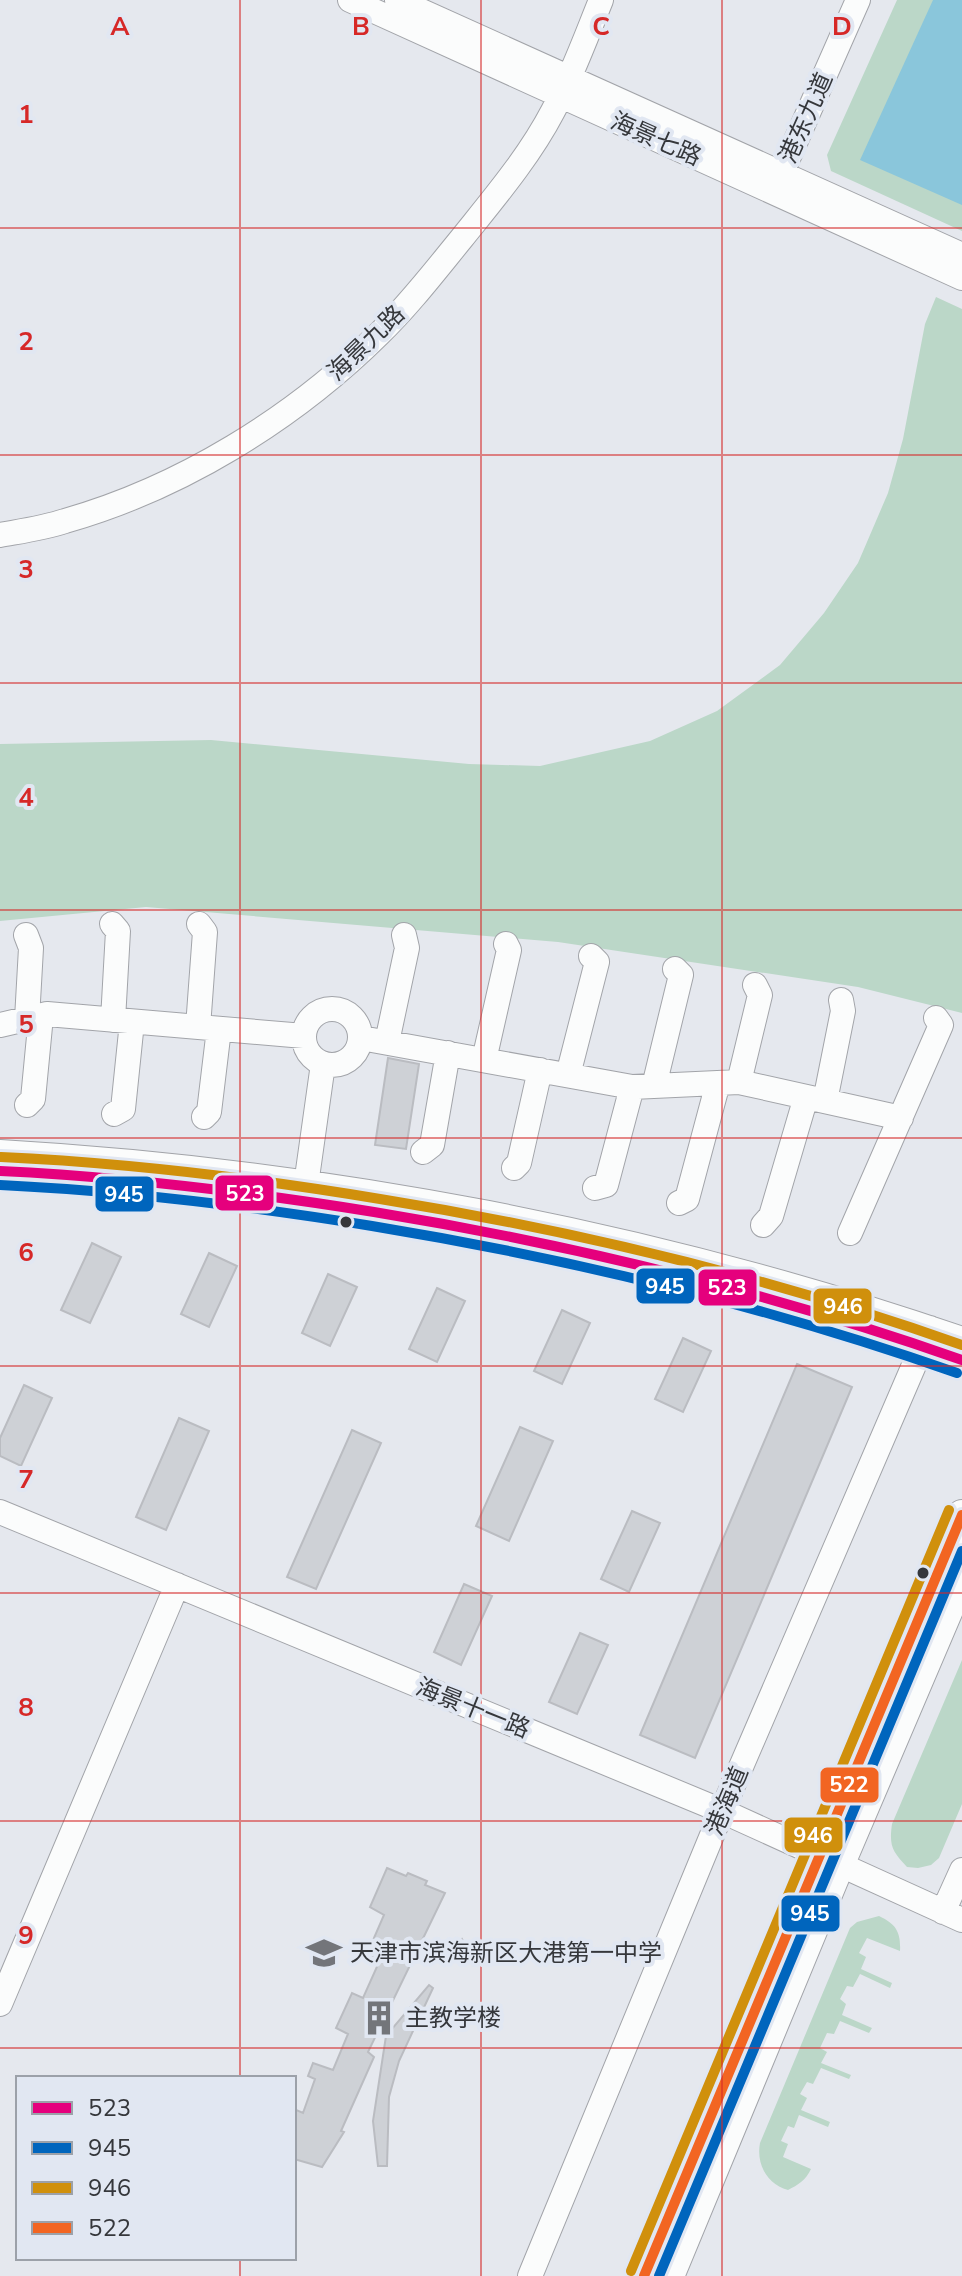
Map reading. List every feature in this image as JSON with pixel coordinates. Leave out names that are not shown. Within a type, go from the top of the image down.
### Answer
[{"type":"main road","points":[[669,2276],[962,1515]]},
{"type":"main road","points":[[644,2276],[830,1859],[962,1577]]},
{"type":"street","name":"海景七路","points":[[350,0],[560,85],[777,182],[962,255]]},
{"type":"street","name":"海景七路","points":[[397,0],[560,85]]},
{"type":"street","name":"海景九路","points":[[0,526],[60,514],[116,496],[197,458],[239,433],[319,377],[372,331],[446,247],[521,147],[560,85],[590,0]]},
{"type":"street","name":"海景九路","points":[[0,535],[94,513],[194,468],[239,443],[316,390],[379,334],[424,284],[527,153],[601,0]]},
{"type":"street","name":"港东九道","points":[[777,182],[858,0]]},
{"type":"street","name":"海景七路","points":[[777,182],[962,278]]},
{"type":"street","points":[[112,924],[118,931],[123,1021],[123,1109],[114,1114]]},
{"type":"street","points":[[199,924],[205,932],[208,1028],[209,1112],[204,1117]]},
{"type":"street","points":[[26,935],[31,948],[34,1018],[33,1099],[27,1105]]},
{"type":"street","points":[[387,1042],[407,948],[404,935]]},
{"type":"street","points":[[484,1060],[509,950],[506,944]]},
{"type":"street","points":[[568,1075],[597,962],[591,956]]},
{"type":"street","points":[[595,1188],[606,1185],[643,1087],[681,975],[675,969]]},
{"type":"street","points":[[679,1203],[687,1199],[760,995],[755,985]]},
{"type":"street","points":[[763,1225],[771,1216],[815,1099],[843,1011],[841,1000]]},
{"type":"street","points":[[333,1009],[350,1014],[356,1021],[361,1038],[355,1054],[348,1060],[341,1064],[323,1064],[309,1053],[304,1036],[316,1014],[333,1009]]},
{"type":"street","points":[[0,1025],[47,1014],[304,1036]]},
{"type":"street","points":[[850,1233],[941,1025],[936,1018]]},
{"type":"street","points":[[361,1038],[643,1087],[728,1083],[901,1118]]},
{"type":"street","points":[[423,1152],[432,1145],[448,1053]]},
{"type":"street","points":[[306,1192],[323,1064]]},
{"type":"street","points":[[514,1168],[519,1163],[540,1070]]},
{"type":"street","points":[[0,1152],[130,1162],[306,1192],[625,1261],[749,1292],[874,1329],[962,1339]]},
{"type":"street","points":[[0,1171],[306,1192]]},
{"type":"street","points":[[927,1337],[962,1360]]},
{"type":"street","name":"港海道","points":[[530,2276],[722,1811],[927,1337]]},
{"type":"street","name":"海景十一路","points":[[0,1512],[722,1811],[952,1916]]},
{"type":"street","points":[[0,2004],[177,1585]]},
{"type":"street","points":[[952,1916],[962,1870]]},
{"type":"green space","points":[[897,0],[962,0],[962,231],[831,171],[827,155]]},
{"type":"green space","points":[[936,297],[962,309],[962,1013],[858,987],[558,942],[146,907],[0,921],[0,744],[211,740],[469,764],[540,766],[650,741],[717,711],[780,665],[824,613],[858,563],[888,493],[903,439],[925,324]]},
{"type":"green space","points":[[907,1610],[825,1803],[902,1614]]},
{"type":"green space","points":[[962,1660],[962,1804],[939,1858],[931,1865],[907,1867],[893,1848],[892,1824]]},
{"type":"green space","points":[[879,1916],[896,1929],[900,1951],[867,1938],[859,1953],[866,1957],[861,1969],[892,1983],[890,1988],[860,1974],[853,1987],[847,1986],[840,1999],[846,2004],[842,2015],[872,2028],[869,2033],[840,2021],[834,2034],[827,2033],[820,2048],[827,2052],[821,2063],[851,2075],[849,2079],[821,2068],[813,2084],[807,2082],[800,2094],[807,2098],[801,2110],[830,2122],[828,2127],[799,2115],[794,2128],[788,2126],[781,2141],[788,2144],[783,2157],[811,2169],[801,2182],[788,2190],[774,2183],[765,2172],[760,2158],[760,2143],[850,1928],[857,1922]]},
{"type":"water","points":[[933,0],[962,0],[962,205],[860,160]]},
{"type":"building","points":[[388,1058],[419,1064],[406,1149],[375,1145]]},
{"type":"building","points":[[92,1243],[121,1257],[90,1323],[61,1310]]},
{"type":"building","points":[[209,1253],[237,1266],[209,1327],[181,1314]]},
{"type":"building","points":[[328,1274],[357,1287],[330,1346],[302,1333]]},
{"type":"building","points":[[437,1288],[465,1301],[437,1362],[409,1349]]},
{"type":"building","points":[[562,1310],[590,1323],[562,1384],[534,1371]]},
{"type":"building","points":[[683,1338],[711,1351],[683,1412],[655,1399]]},
{"type":"building","points":[[797,1364],[852,1387],[695,1758],[640,1735]]},
{"type":"building","points":[[24,1385],[52,1398],[21,1466],[0,1456],[0,1438]]},
{"type":"building","points":[[179,1418],[209,1431],[166,1530],[136,1517]]},
{"type":"building","points":[[520,1427],[553,1441],[509,1541],[476,1526]]},
{"type":"building","points":[[352,1430],[381,1443],[316,1589],[287,1577]]},
{"type":"building","points":[[632,1511],[660,1523],[629,1592],[601,1579]]},
{"type":"building","points":[[464,1584],[492,1596],[461,1665],[434,1652]]},
{"type":"building","points":[[580,1633],[608,1645],[577,1714],[549,1702]]},
{"type":"building","name":"主教学楼","points":[[387,1868],[427,1881],[425,1885],[445,1893],[368,2052],[374,2057],[341,2131],[344,2132],[322,2167],[296,2160],[296,2110],[303,2113],[315,2079],[308,2076],[313,2063],[333,2070],[348,2034],[336,2028],[352,1993],[363,1998],[380,1960],[367,1954],[384,1915],[370,1907]]},
{"type":"building","points":[[462,1939],[470,1950],[458,1960],[450,1948]]},
{"type":"building","points":[[429,1985],[433,1988],[399,2061],[389,2097],[387,2166],[378,2166],[373,2121],[386,2036]]},
{"type":"transit line","name":"946","points":[[1,1157],[144,1167],[285,1184],[528,1226],[747,1278],[962,1345]]},
{"type":"transit line","name":"523","points":[[0,1171],[141,1181],[234,1192],[374,1212],[524,1239],[744,1292],[890,1335],[962,1360]]},
{"type":"transit line","name":"945","points":[[0,1185],[140,1195],[233,1206],[372,1226],[521,1253],[741,1306],[957,1373]]},
{"type":"transit line","name":"946","points":[[631,2271],[949,1510]]},
{"type":"transit line","name":"522","points":[[644,2276],[962,1515]]},
{"type":"transit line","name":"945","points":[[659,2276],[962,1551]]},
{"type":"place","name":"天津市滨海新区大港第一中学","points":[[324,1953]]},
{"type":"place","name":"主教学楼","points":[[379,2018]]}]
